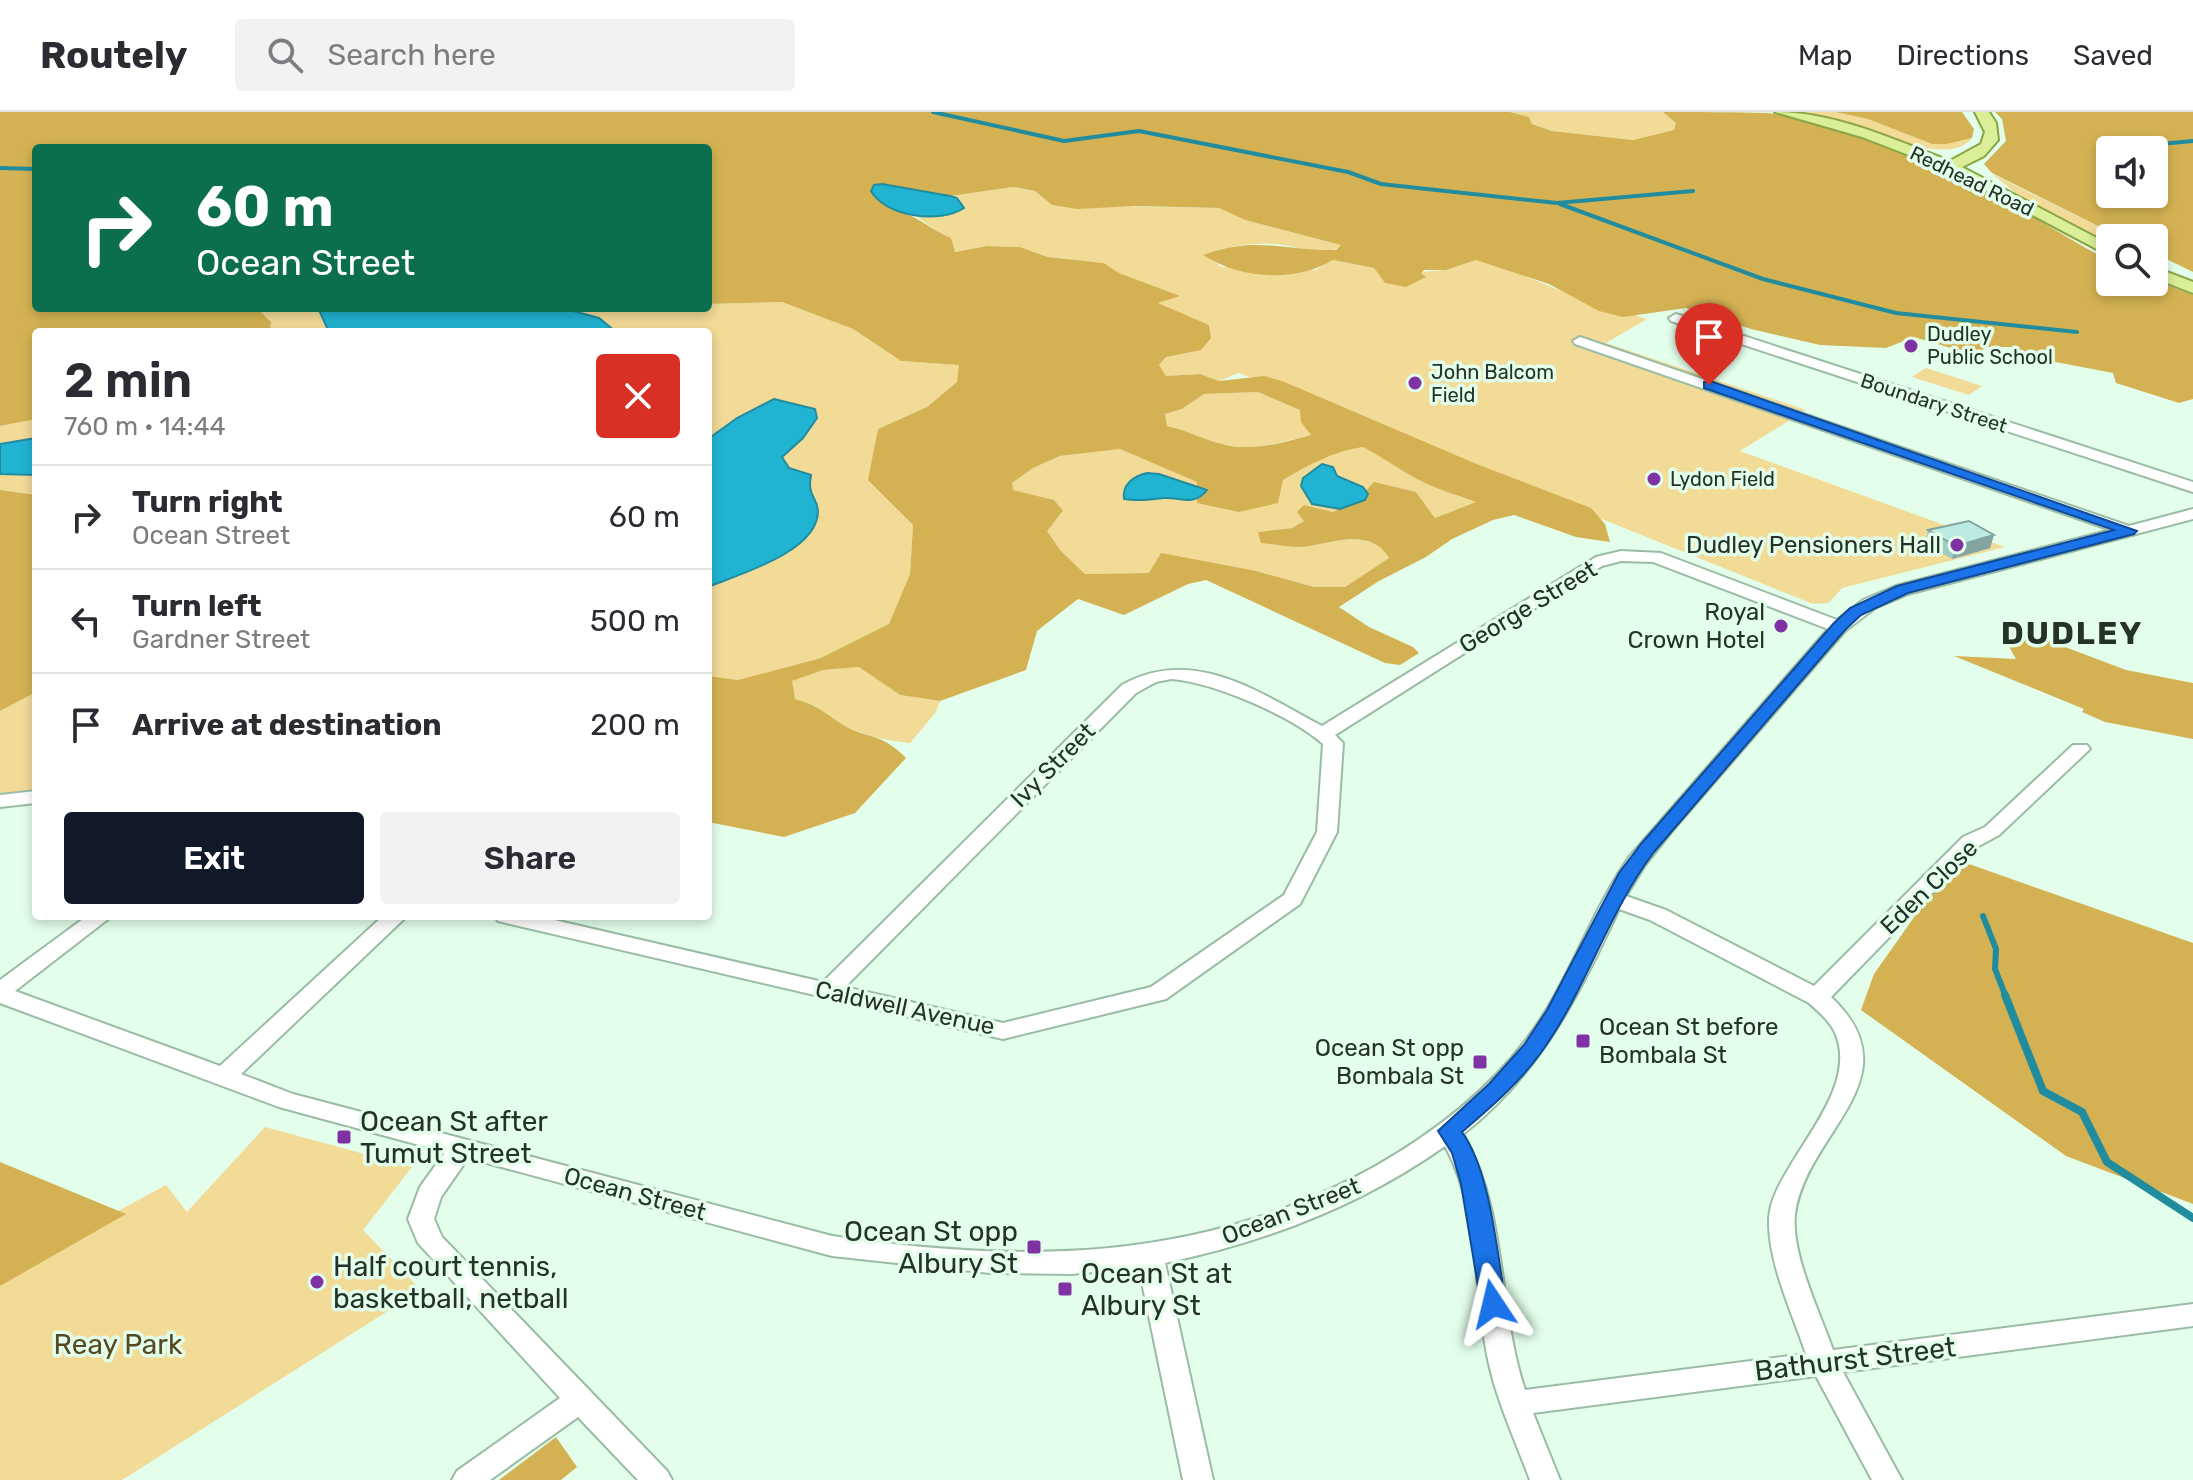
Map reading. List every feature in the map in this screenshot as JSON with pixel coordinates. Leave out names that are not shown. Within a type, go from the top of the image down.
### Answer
[{"type":"main road","name":"Redhead Road","points":[[1782,112],[1867,134],[1950,166],[2096,244]]},
{"type":"main road","points":[[1950,166],[1970,159],[1988,145],[1993,135],[1992,125],[1982,112]]},
{"type":"main road","points":[[2168,278],[2193,288]]},
{"type":"street","name":"Boundary Street","points":[[1676,318],[2193,487]]},
{"type":"street","points":[[1580,341],[2129,531]]},
{"type":"street","name":"Ocean Street","points":[[0,992],[288,1101],[832,1246],[890,1255],[1042,1262],[1150,1255],[1236,1235],[1311,1208],[1365,1184],[1449,1131],[1497,1089],[1532,1050],[1556,1012],[1614,899],[1648,848],[1839,627],[1869,604],[1902,590],[2193,514]]},
{"type":"street","name":"George Street","points":[[1323,734],[1596,562],[1621,556],[1667,560],[1839,627]]},
{"type":"street","name":"Ivy Street","points":[[827,991],[1129,689],[1151,677],[1192,674],[1212,678],[1323,734]]},
{"type":"street","name":"Caldwell Avenue","points":[[523,920],[1003,1031],[1158,993],[1292,899],[1327,832],[1333,743],[1323,734]]},
{"type":"street","name":"Eden Close","points":[[1817,997],[1970,842],[1992,831],[2080,749]]},
{"type":"street","points":[[0,801],[32,797]]},
{"type":"street","points":[[1614,899],[1658,915],[1817,997],[1836,1015],[1848,1035],[1853,1057],[1850,1081],[1789,1190],[1782,1216],[1784,1246],[1823,1363],[1887,1480]]},
{"type":"street","points":[[0,992],[96,920]]},
{"type":"street","points":[[222,1078],[392,920]]},
{"type":"street","points":[[1449,1131],[1463,1150],[1473,1184],[1503,1364],[1545,1480]]},
{"type":"street","points":[[462,1147],[429,1194],[421,1219],[431,1243],[657,1480]]},
{"type":"street","points":[[1150,1255],[1198,1480]]},
{"type":"street","name":"Bathurst Street","points":[[1517,1403],[2193,1315]]},
{"type":"street","points":[[467,1480],[579,1400]]},
{"type":"green space","points":[[1510,112],[1663,112],[1677,123],[1674,130],[1633,140],[1552,131],[1532,124],[1529,117]]},
{"type":"green space","points":[[1801,112],[1835,112],[1868,119],[1932,144],[1972,138],[1961,146],[1931,149],[1844,121]]},
{"type":"green space","points":[[1992,174],[2096,225],[2096,240],[2022,198]]},
{"type":"green space","points":[[1012,187],[1035,191],[1052,205],[1219,208],[1245,220],[1342,245],[1318,251],[1255,244],[1204,255],[1222,267],[1316,270],[1333,260],[1374,268],[1385,283],[1425,277],[1421,272],[1446,270],[1476,260],[1498,265],[1564,292],[1647,319],[1606,343],[1806,410],[1740,451],[2005,547],[1842,588],[1829,603],[1813,604],[1239,373],[1219,381],[1200,374],[1166,376],[1158,365],[1166,357],[1183,352],[1195,318],[1179,315],[1157,302],[1179,296],[1119,273],[1104,263],[1048,257],[1020,247],[987,246],[954,252],[951,238],[914,215],[938,216],[963,208],[957,198],[950,196]]},
{"type":"green space","points":[[782,302],[853,329],[901,361],[960,365],[957,382],[927,407],[878,429],[869,480],[913,525],[910,574],[889,625],[822,658],[738,680],[712,677],[712,585],[790,552],[818,508],[782,457],[803,438],[816,418],[797,406],[774,400],[737,418],[712,436],[712,328],[611,328],[599,318],[577,312],[712,312],[712,304]]},
{"type":"green space","points":[[261,312],[320,312],[327,328],[270,328],[271,322]]},
{"type":"green space","points":[[1926,368],[1982,386],[1969,395],[1912,377]]},
{"type":"green space","points":[[1258,392],[1300,410],[1311,435],[1244,447],[1222,444],[1167,426],[1165,414],[1182,409],[1204,394]]},
{"type":"green space","points":[[32,420],[32,439],[0,444],[0,426]]},
{"type":"green space","points":[[1363,447],[1432,485],[1477,502],[1435,518],[1416,492],[1360,497],[1333,512],[1304,505],[1304,521],[1292,528],[1258,532],[1269,544],[1289,546],[1348,540],[1371,542],[1390,557],[1345,587],[1314,587],[1256,571],[1085,574],[1046,531],[1063,512],[1054,500],[1012,490],[1012,483],[1033,468],[1060,456],[1120,449],[1198,482],[1283,480],[1319,460]]},
{"type":"green space","points":[[0,474],[32,475],[32,494],[0,490]]},
{"type":"green space","points":[[859,667],[900,695],[940,701],[936,712],[910,743],[857,731],[795,699],[791,681],[823,670]]},
{"type":"green space","points":[[32,694],[32,790],[0,793],[0,711]]},
{"type":"green space","name":"Reay Park","points":[[265,1127],[412,1167],[363,1230],[421,1290],[122,1480],[0,1480],[0,1275],[166,1185],[187,1212]]},
{"type":"shaded area","points":[[0,112],[1510,112],[1529,117],[1532,124],[1552,131],[1633,140],[1674,130],[1676,123],[1663,112],[1768,113],[1821,124],[1901,151],[1993,194],[2096,253],[2096,296],[2168,296],[2168,285],[2193,295],[2193,399],[2179,403],[2116,383],[2113,373],[2040,359],[2013,347],[1987,347],[1974,355],[1914,337],[1886,348],[1820,345],[1751,329],[1686,308],[1623,317],[1599,311],[1549,284],[1476,260],[1446,270],[1424,270],[1421,273],[1426,277],[1406,287],[1385,283],[1374,268],[1333,260],[1285,275],[1250,273],[1203,255],[1239,246],[1336,250],[1341,245],[1245,220],[1219,208],[1135,206],[1077,209],[1052,205],[1035,191],[1013,187],[950,196],[882,184],[895,209],[951,238],[955,252],[987,246],[1020,247],[1048,257],[1104,263],[1119,273],[1180,296],[1158,303],[1209,325],[1211,338],[1201,350],[1166,357],[1159,365],[1166,376],[1200,374],[1219,381],[1264,376],[1282,381],[1479,465],[1591,508],[1605,524],[1610,542],[1576,537],[1514,515],[1493,520],[1452,539],[1339,607],[1419,653],[1400,665],[1385,663],[1206,580],[1188,584],[1124,615],[1078,599],[1037,631],[1026,670],[940,701],[900,695],[859,667],[823,670],[792,681],[795,699],[814,706],[849,728],[881,740],[906,758],[855,813],[784,837],[712,823],[712,677],[738,680],[821,658],[889,624],[910,574],[913,525],[868,480],[878,429],[927,407],[957,382],[959,365],[901,361],[853,329],[782,302],[712,304],[712,144],[32,144],[32,312],[261,312],[271,322],[270,328],[32,328],[32,420],[0,426]],"holes":[[[1258,392],[1300,410],[1301,422],[1311,435],[1244,447],[1222,444],[1167,426],[1165,414],[1182,409],[1204,394]],[[1363,447],[1424,483],[1476,502],[1435,518],[1416,492],[1374,482],[1360,497],[1333,512],[1304,505],[1297,512],[1304,521],[1292,528],[1258,532],[1261,543],[1300,547],[1360,539],[1381,548],[1389,558],[1345,587],[1314,587],[1256,571],[1161,553],[1149,573],[1085,574],[1060,550],[1047,531],[1063,511],[1054,500],[1013,490],[1012,483],[1033,468],[1060,456],[1120,449],[1197,482],[1197,503],[1239,512],[1278,503],[1283,480],[1331,455]]]},
{"type":"shaded area","points":[[1835,112],[1962,112],[1974,129],[1972,138],[1932,144],[1868,119]]},
{"type":"shaded area","points":[[1995,112],[2193,112],[2193,272],[2168,260],[2168,224],[2096,225],[1992,173],[1984,164],[2006,141],[2002,119]]},
{"type":"shaded area","points":[[0,490],[32,494],[32,694],[0,711]]},
{"type":"shaded area","points":[[2001,633],[2028,633],[2126,670],[2193,683],[2193,739],[2105,722],[2082,712],[2084,709],[1954,656],[2016,659]]},
{"type":"shaded area","points":[[1955,859],[2193,943],[2193,1204],[2066,1156],[1861,1010],[1874,974]]},
{"type":"shaded area","points":[[0,1162],[126,1214],[0,1286]]},
{"type":"shaded area","points":[[556,1437],[577,1467],[561,1480],[499,1480]]},
{"type":"water","points":[[874,185],[957,198],[964,208],[954,213],[928,217],[901,212],[878,200],[871,191]]},
{"type":"water","points":[[320,312],[577,312],[599,318],[611,328],[327,328]]},
{"type":"water","points":[[774,399],[815,409],[817,418],[803,438],[782,457],[789,468],[811,475],[810,488],[818,511],[815,526],[791,550],[775,560],[712,585],[712,436],[737,418]]},
{"type":"water","points":[[32,439],[32,475],[0,474],[0,444]]},
{"type":"water","points":[[1322,464],[1333,467],[1337,476],[1363,487],[1368,494],[1365,500],[1340,509],[1312,504],[1301,486],[1303,478]]},
{"type":"water","points":[[1147,473],[1207,490],[1192,500],[1124,499],[1130,482]]},
{"type":"building","points":[[1969,521],[1994,535],[1956,546],[1928,530]]},
{"type":"waterway","points":[[933,112],[1064,141],[1139,131],[1348,172],[1381,184],[1557,203],[1693,191]]},
{"type":"waterway","points":[[2168,143],[2193,141]]},
{"type":"waterway","points":[[0,168],[32,169]]},
{"type":"waterway","points":[[1560,204],[1763,279],[1896,313],[2077,332]]},
{"type":"waterway","points":[[1983,916],[1996,949],[1995,969],[2006,997]]},
{"type":"waterway","points":[[2005,995],[2043,1091],[2082,1112],[2107,1162],[2193,1218]]},
{"type":"place","name":"Dudley Public School","points":[[1911,346]]},
{"type":"place","name":"John Balcom Field","points":[[1415,383]]},
{"type":"place","name":"Lydon Field","points":[[1654,479]]},
{"type":"place","name":"Dudley Pensioners Hall","points":[[1957,545]]},
{"type":"place","name":"Royal Crown Hotel","points":[[1781,626]]},
{"type":"place","name":"Ocean St before Bombala St","points":[[1583,1041]]},
{"type":"place","name":"Ocean St opp Bombala St","points":[[1480,1062]]},
{"type":"place","name":"Ocean St after Tumut Street","points":[[344,1137]]},
{"type":"place","name":"Ocean St opp Albury St","points":[[1034,1247]]},
{"type":"place","name":"Half court tennis, basketball, netball","points":[[317,1282]]},
{"type":"place","name":"Ocean St at Albury St","points":[[1065,1289]]},
{"type":"district","name":"DUDLEY","points":[[2072,633]]},
{"type":"route","points":[[1493,1304],[1473,1184],[1463,1150],[1449,1131],[1497,1089],[1532,1050],[1556,1012],[1628,873],[1648,848],[1839,627],[1856,612],[1902,590],[2129,531],[1709,385]]}]
